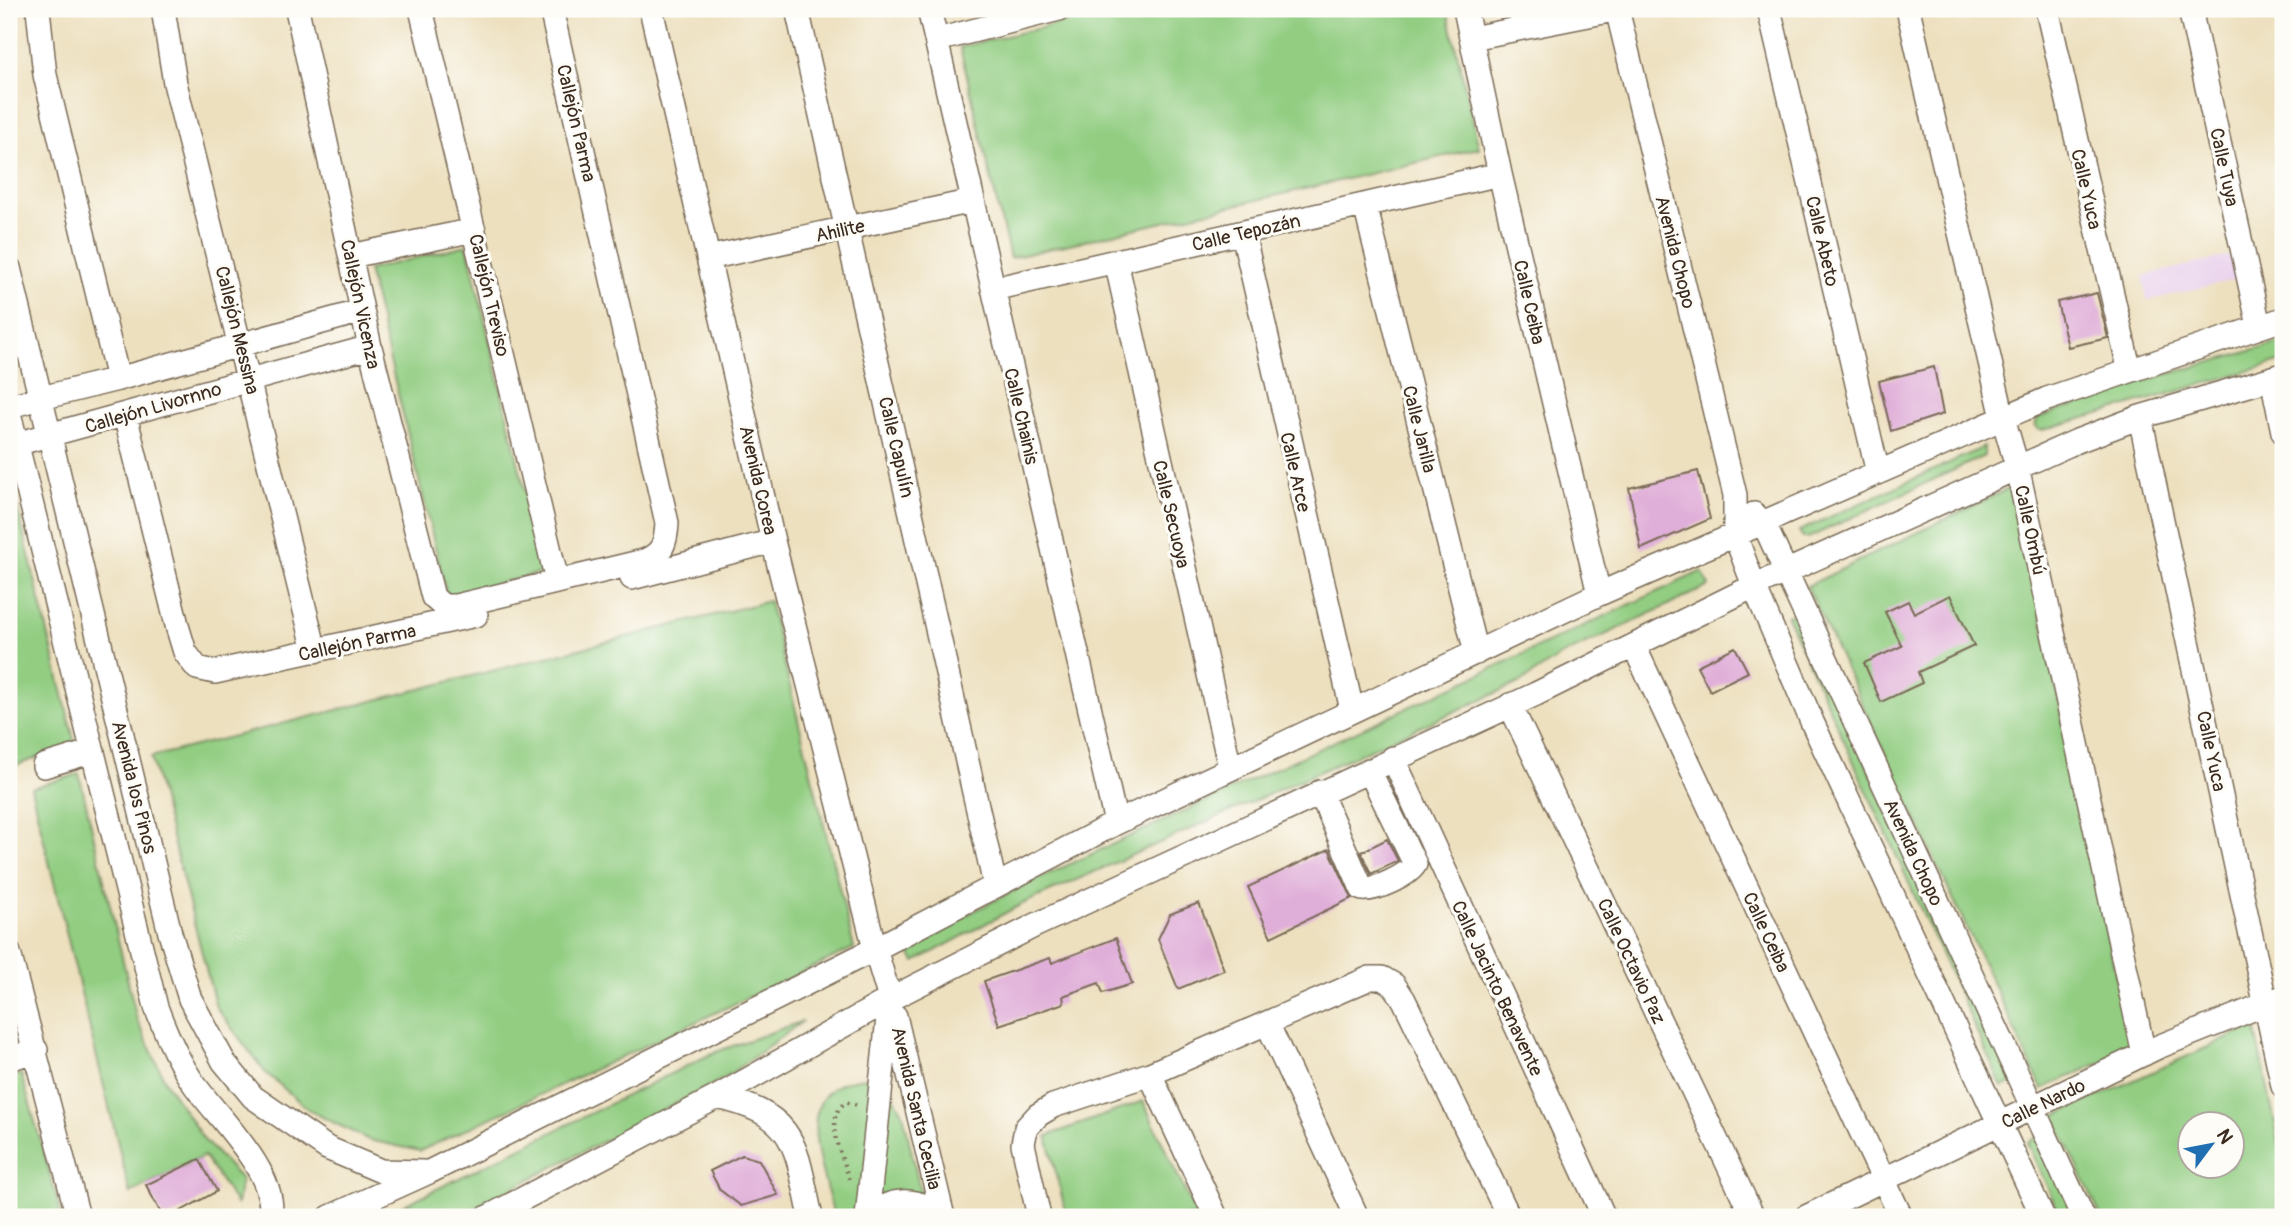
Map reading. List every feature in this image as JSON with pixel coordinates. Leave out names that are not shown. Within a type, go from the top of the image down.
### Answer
[{"type":"street","points":[[38,9],[45,75],[118,380]]},
{"type":"street","name":"Callejón Messina","points":[[163,9],[175,83],[242,345],[315,651]]},
{"type":"street","name":"Callejón Vicenza","points":[[297,9],[370,347],[433,597],[443,606],[456,606],[557,581]]},
{"type":"street","name":"Callejón Treviso","points":[[421,9],[557,581]]},
{"type":"street","name":"Callejón Parma","points":[[551,9],[667,523],[664,546],[652,558],[557,581]]},
{"type":"street","name":"Avenida Corea","points":[[651,9],[773,541],[875,949],[890,999]]},
{"type":"street","name":"Calle Capulín","points":[[797,9],[995,885]]},
{"type":"street","name":"Calle Chainis","points":[[929,9],[1116,822]]},
{"type":"street","points":[[936,40],[1059,9]]},
{"type":"street","name":"Calle Ceiba","points":[[1465,9],[1500,174],[1599,594]]},
{"type":"street","points":[[1472,38],[1617,9]]},
{"type":"street","name":"Avenida Chopo","points":[[1617,9],[1735,495],[1735,535],[1813,724],[2043,1217]]},
{"type":"street","name":"Calle Abeto","points":[[1769,9],[1878,473]]},
{"type":"street","name":"Calle Ombú","points":[[1908,9],[2003,418],[2017,466],[2144,1054]]},
{"type":"street","name":"Calle Yuca","points":[[2048,9],[2129,368]]},
{"type":"street","name":"Calle Tuya","points":[[2190,9],[2259,326]]},
{"type":"street","name":"Calle Tepozán","points":[[993,289],[1500,174]]},
{"type":"street","name":"Ahilite","points":[[708,258],[973,201]]},
{"type":"street","name":"Calle Jarilla","points":[[1365,205],[1476,653]]},
{"type":"street","points":[[351,256],[474,230]]},
{"type":"street","name":"Calle Arce","points":[[1243,233],[1352,710]]},
{"type":"street","name":"Calle Secuoya","points":[[1116,261],[1230,768]]},
{"type":"street","name":"Avenida los Pinos","points":[[9,268],[170,933],[190,999],[224,1062],[253,1097],[327,1148],[381,1171],[429,1172]]},
{"type":"street","name":"Callejón Livornno","points":[[9,406],[118,380],[362,310]]},
{"type":"street","points":[[330,1217],[429,1172],[875,949],[1116,822],[1599,594],[2003,418],[2129,368],[2283,319]]},
{"type":"street","name":"Callejón Livornno","points":[[15,455],[50,436],[370,347]]},
{"type":"street","points":[[488,1217],[717,1097],[890,999],[1036,925],[1510,705],[1754,586],[1922,512],[2017,466],[2140,417],[2277,377],[2283,432]]},
{"type":"street","name":"Avenida los Pinos","points":[[9,413],[15,455],[93,751],[156,1007],[169,1042],[193,1084],[247,1151],[266,1185],[270,1217]]},
{"type":"street","name":"Callejón Parma","points":[[125,415],[178,629],[185,652],[197,668],[215,671],[315,651],[547,598],[773,541]]},
{"type":"street","name":"Calle Yuca","points":[[2140,417],[2275,1001],[2283,1086]]},
{"type":"street","name":"Avenida Chopo","points":[[1735,495],[1764,524],[2083,1217]]},
{"type":"street","name":"Calle Ceiba","points":[[1633,646],[1901,1217]]},
{"type":"street","name":"Calle Octavio Paz","points":[[1510,705],[1754,1217]]},
{"type":"street","points":[[44,766],[93,751]]},
{"type":"street","name":"Calle Jacinto Benavente","points":[[1393,758],[1604,1217]]},
{"type":"street","points":[[1320,792],[1362,889],[1374,888],[1411,870],[1415,864],[1369,770]]},
{"type":"street","points":[[9,953],[78,1217]]},
{"type":"street","points":[[1038,1217],[1023,1144],[1027,1128],[1038,1115],[1053,1106],[1150,1074],[1268,1025],[1370,978],[1382,978],[1394,985],[1404,1000],[1508,1217]]},
{"type":"street","points":[[867,1214],[890,999]]},
{"type":"street","name":"Avenida Santa Cecilia","points":[[890,999],[942,1216]]},
{"type":"street","name":"Calle Nardo","points":[[1806,1217],[2144,1054],[2275,1001]]},
{"type":"street","points":[[1268,1025],[1357,1217]]},
{"type":"street","points":[[9,1059],[36,1050]]},
{"type":"street","points":[[193,1084],[224,1062]]},
{"type":"street","points":[[1150,1074],[1216,1217]]},
{"type":"street","points":[[717,1097],[751,1105],[784,1129],[794,1144],[811,1217]]},
{"type":"street","points":[[867,1214],[895,1201],[912,1201],[928,1206],[942,1216]]},
{"type":"path","points":[[860,1108],[847,1102],[839,1107],[835,1128],[849,1180],[867,1214]]},
{"type":"shaded area","points":[[2232,255],[2238,279],[2147,301],[2143,276]]},
{"type":"green space","points":[[1121,9],[1447,9],[1479,148],[1010,258],[960,47]]},
{"type":"green space","points":[[467,245],[544,572],[447,596],[368,270]]},
{"type":"green space","points":[[2283,342],[2283,361],[2040,431],[2035,426],[2038,418],[2140,382]]},
{"type":"green space","points":[[1984,447],[1984,456],[1808,538],[1803,538],[1799,531]]},
{"type":"green space","points":[[9,473],[75,744],[9,768]]},
{"type":"green space","points":[[2014,486],[2131,1049],[2042,1089],[1807,586]]},
{"type":"green space","points":[[1702,571],[1709,586],[1560,656],[1521,682],[1020,905],[915,962],[906,946],[1027,884]]},
{"type":"green space","points":[[769,601],[854,948],[420,1151],[369,1140],[310,1111],[265,1072],[216,1007],[151,757]]},
{"type":"green space","points":[[1796,613],[2015,1081],[2002,1087],[1787,616]]},
{"type":"green space","points":[[79,774],[137,1020],[166,1083],[205,1141],[241,1179],[237,1205],[204,1156],[130,1193],[31,788]]},
{"type":"green space","points":[[803,1021],[723,1079],[457,1217],[380,1217],[713,1053]]},
{"type":"green space","points":[[2255,1026],[2283,1162],[2283,1217],[2101,1217],[2054,1116]]},
{"type":"green space","points":[[21,1073],[62,1217],[17,1217],[9,1188],[9,1079]]},
{"type":"green space","points":[[871,1078],[890,1089],[903,1113],[926,1217],[834,1217],[817,1150],[815,1128],[818,1109],[827,1093],[844,1082]]},
{"type":"green space","points":[[1143,1101],[1197,1217],[1067,1217],[1047,1136]]},
{"type":"green space","points":[[2039,1136],[2077,1217],[2061,1217],[2027,1143]]},
{"type":"building","points":[[2097,293],[2108,338],[2068,347],[2057,302]]},
{"type":"building","points":[[1934,367],[1943,414],[1891,431],[1879,381]]},
{"type":"building","points":[[1698,471],[1710,519],[1641,549],[1629,488]]},
{"type":"building","points":[[1950,595],[1974,646],[1918,672],[1922,683],[1881,702],[1864,663],[1902,646],[1885,612],[1908,601],[1914,613]]},
{"type":"building","points":[[1735,647],[1748,672],[1710,691],[1697,666]]},
{"type":"building","points":[[1387,839],[1398,861],[1371,874],[1361,852]]},
{"type":"building","points":[[1329,849],[1352,898],[1271,937],[1248,887]]},
{"type":"building","points":[[1199,903],[1224,970],[1178,989],[1158,939],[1170,914]]},
{"type":"building","points":[[1116,938],[1132,984],[1103,993],[1099,983],[1063,996],[1064,1003],[999,1025],[984,981],[1050,958],[1052,963]]},
{"type":"building","points":[[742,1155],[759,1160],[778,1195],[741,1206],[720,1190],[710,1171]]},
{"type":"building","points":[[199,1159],[217,1191],[170,1217],[163,1217],[146,1185]]}]
